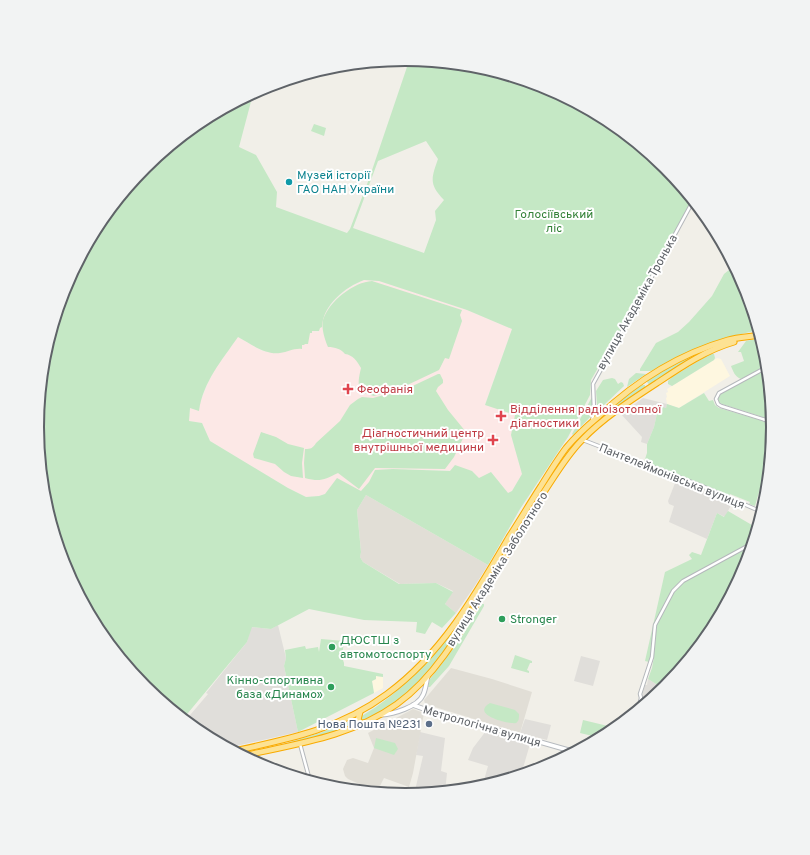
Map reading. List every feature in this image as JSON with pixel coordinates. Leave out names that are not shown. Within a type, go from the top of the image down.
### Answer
[{"type":"highway","name":"вулиця Академіка Заболотного","points":[[242,749],[317,732],[360,712],[385,696],[405,680],[428,656],[475,596],[517,524],[557,461],[566,448],[591,422],[605,409],[640,382],[670,363],[697,351],[729,340],[754,336]]},
{"type":"highway","name":"вулиця Академіка Заболотного","points":[[252,754],[335,735],[365,723],[380,715],[407,696],[431,671],[453,643],[555,475],[567,457],[582,440],[612,415],[647,390],[701,356],[748,337]]},
{"type":"highway","points":[[640,382],[646,383],[647,390]]},
{"type":"highway","points":[[360,712],[358,720],[361,723],[365,723]]},
{"type":"street","name":"вулиця Академіка Тронька","points":[[591,422],[594,407],[593,384],[690,207]]},
{"type":"street","points":[[761,370],[719,393],[716,399],[718,404],[721,406],[766,420]]},
{"type":"street","points":[[594,407],[599,410],[605,409]]},
{"type":"street","name":"Пантелеймонівська вулиця","points":[[582,440],[702,486],[756,510]]},
{"type":"street","points":[[639,702],[641,690],[652,657],[655,625],[673,591],[683,581],[746,547]]},
{"type":"street","name":"Метрологічна вулиця","points":[[380,715],[394,713],[413,705],[422,697],[431,671]]},
{"type":"street","name":"Метрологічна вулиця","points":[[413,705],[567,750]]},
{"type":"street","points":[[300,744],[304,753],[308,775]]},
{"type":"shaded area","name":"Феофанія","points":[[364,280],[379,281],[467,310],[512,329],[485,404],[515,415],[511,435],[522,474],[512,491],[508,493],[491,472],[479,479],[472,471],[393,469],[375,470],[369,482],[361,491],[306,497],[288,488],[210,441],[202,423],[189,421],[190,408],[199,411],[200,403],[208,383],[216,368],[238,337],[262,351],[279,353],[296,348],[305,343],[309,332],[318,332],[322,327],[322,320],[325,313],[336,299],[349,288]]},
{"type":"shaded area","points":[[717,358],[721,359],[730,376],[679,408],[667,404],[667,389]]},
{"type":"shaded area","points":[[643,398],[667,404],[666,409],[658,409],[654,427],[647,444],[641,442],[642,437],[621,414]]},
{"type":"shaded area","points":[[677,478],[733,501],[725,517],[717,513],[707,539],[669,522],[674,506],[669,504],[668,501]]},
{"type":"shaded area","points":[[366,495],[488,565],[456,613],[445,604],[453,591],[436,583],[400,584],[363,562],[360,557],[361,551],[357,510]]},
{"type":"shaded area","points":[[278,625],[286,658],[284,666],[298,732],[236,746],[204,728],[189,717],[208,694],[206,693],[247,642],[251,627],[271,629]]},
{"type":"shaded area","points":[[581,656],[600,661],[593,686],[574,681]]},
{"type":"shaded area","points":[[451,668],[532,692],[520,733],[425,704],[424,700]]},
{"type":"shaded area","points":[[376,676],[383,677],[383,688],[374,693],[372,681],[376,679]]},
{"type":"shaded area","points":[[648,679],[658,685],[642,700],[645,685],[647,685]]},
{"type":"shaded area","points":[[413,709],[424,713],[409,787],[384,778],[378,788],[363,786],[348,779],[345,776],[343,769],[347,760],[353,758],[368,763],[374,748],[368,733]]},
{"type":"shaded area","points":[[525,719],[551,725],[547,740],[520,733]]},
{"type":"shaded area","points":[[486,731],[530,744],[523,768],[484,780],[488,766],[468,760],[473,748]]},
{"type":"shaded area","points":[[420,732],[445,738],[441,771],[447,773],[446,786],[416,788],[423,756],[416,755]]},
{"type":"green space","name":"Голосіївський ліс","points":[[406,66],[429,67],[475,73],[521,86],[543,94],[586,115],[606,127],[643,156],[676,189],[689,205],[641,294],[591,380],[590,395],[568,437],[520,509],[488,565],[366,495],[357,510],[361,552],[360,557],[363,562],[399,584],[436,583],[453,592],[445,604],[456,613],[442,628],[432,622],[425,634],[416,632],[417,622],[364,620],[309,609],[271,629],[252,627],[247,642],[186,715],[167,699],[134,666],[105,628],[81,587],[63,544],[56,521],[47,475],[44,428],[47,380],[56,334],[63,311],[71,289],[92,247],[105,227],[134,189],[167,156],[185,141],[204,127],[251,101],[239,147],[256,155],[277,192],[276,207],[347,233],[350,229],[369,179],[407,67]],"holes":[[[426,141],[438,159],[433,181],[436,190],[444,200],[435,211],[436,220],[424,253],[353,228],[378,161]],[[364,280],[379,281],[467,310],[512,329],[485,405],[515,415],[511,435],[522,474],[512,491],[508,493],[491,472],[479,478],[472,471],[455,465],[450,471],[393,469],[375,470],[369,482],[361,491],[337,478],[325,494],[306,497],[288,488],[210,441],[202,423],[189,421],[190,408],[199,411],[201,400],[209,381],[238,337],[264,351],[274,353],[302,349],[302,345],[308,344],[310,333],[312,333],[312,331],[319,331],[322,327],[326,311],[336,298],[350,287]]]},
{"type":"green space","points":[[314,124],[326,128],[324,136],[311,131]]},
{"type":"green space","points":[[730,269],[739,289],[753,331],[725,338],[695,349],[651,371],[640,371],[656,343],[678,332],[689,322],[712,296],[724,274]]},
{"type":"green space","points":[[372,281],[462,310],[460,315],[462,321],[449,359],[445,358],[439,370],[401,388],[374,396],[361,392],[359,377],[361,368],[350,356],[338,349],[328,347],[323,327],[323,320],[326,313],[336,300],[350,289],[365,282]]},
{"type":"green space","points":[[755,339],[761,369],[741,379],[734,374],[731,366],[744,361],[741,352],[738,352],[746,341]]},
{"type":"green space","points":[[727,342],[650,386],[645,379],[689,356]]},
{"type":"green space","points":[[710,354],[714,354],[714,360],[672,386],[668,384],[668,381],[672,377]]},
{"type":"green space","points":[[762,372],[766,418],[719,403],[717,399],[720,394]]},
{"type":"green space","points":[[636,373],[646,374],[627,387],[629,379]]},
{"type":"green space","points":[[440,374],[443,383],[436,391],[448,410],[466,432],[454,457],[445,469],[375,468],[359,489],[338,473],[322,480],[305,478],[305,449],[313,447],[340,421],[350,405],[362,397],[373,398],[402,391]]},
{"type":"green space","points":[[612,378],[615,379],[618,384],[621,382],[623,383],[624,386],[601,407],[597,405],[596,391],[603,380]]},
{"type":"green space","points":[[642,385],[645,385],[645,389],[590,428],[567,452],[597,420],[630,393]]},
{"type":"green space","points":[[704,393],[709,401],[713,400],[715,405],[719,408],[766,422],[763,475],[755,506],[749,504],[750,502],[730,494],[729,496],[644,462],[647,453],[647,444],[654,427],[658,409],[661,407],[666,408],[667,404],[679,408]]},
{"type":"green space","points":[[592,397],[592,415],[573,435],[572,434]]},
{"type":"green space","points":[[261,432],[276,437],[288,444],[304,448],[302,463],[303,478],[291,476],[275,464],[254,458],[253,454]]},
{"type":"green space","points":[[567,452],[525,517],[483,588],[524,517]]},
{"type":"green space","points":[[728,511],[753,525],[739,566],[718,608],[705,628],[676,666],[658,685],[648,679],[654,657],[650,657],[649,662],[645,661],[665,572],[692,559],[689,555],[692,552],[701,555],[717,513],[724,517]]},
{"type":"green space","points":[[482,590],[450,643],[421,679],[405,695],[394,703],[364,721],[360,720],[360,717],[403,686],[428,661],[462,620],[476,596]]},
{"type":"green space","points":[[482,604],[484,604],[484,606],[449,666],[430,687],[428,687],[430,679],[461,638]]},
{"type":"green space","name":"Кінно-спортивна база «Динамо»","points":[[321,639],[344,641],[342,657],[344,666],[383,674],[383,677],[376,676],[376,679],[372,681],[374,693],[298,732],[284,666],[286,658],[285,650],[305,646],[306,649],[318,647],[319,652]]},
{"type":"green space","points":[[515,655],[532,661],[527,670],[529,673],[511,668]]},
{"type":"green space","points":[[490,703],[515,710],[519,714],[518,721],[513,723],[500,721],[488,715],[484,711],[485,707]]},
{"type":"green space","points":[[355,719],[358,724],[353,726],[318,737],[284,744],[320,733]]},
{"type":"green space","points":[[583,720],[609,726],[592,736],[580,733]]},
{"type":"green space","points":[[376,738],[395,743],[398,749],[394,755],[374,748]]},
{"type":"place","name":"Музей історії ГАО НАН України","points":[[289,182]]},
{"type":"place","name":"Феофанія","points":[[348,389]]},
{"type":"place","name":"Відділення радіоізотопної діагностики","points":[[501,416]]},
{"type":"place","name":"Діагностичний центр внутрішньої медицини","points":[[493,440]]},
{"type":"place","name":"Stronger","points":[[502,619]]},
{"type":"place","name":"ДЮСТШ з автомотоспорту","points":[[332,647]]},
{"type":"place","name":"Кінно-спортивна база «Динамо»","points":[[331,687]]},
{"type":"place","name":"Нова Пошта №231","points":[[429,724]]}]
